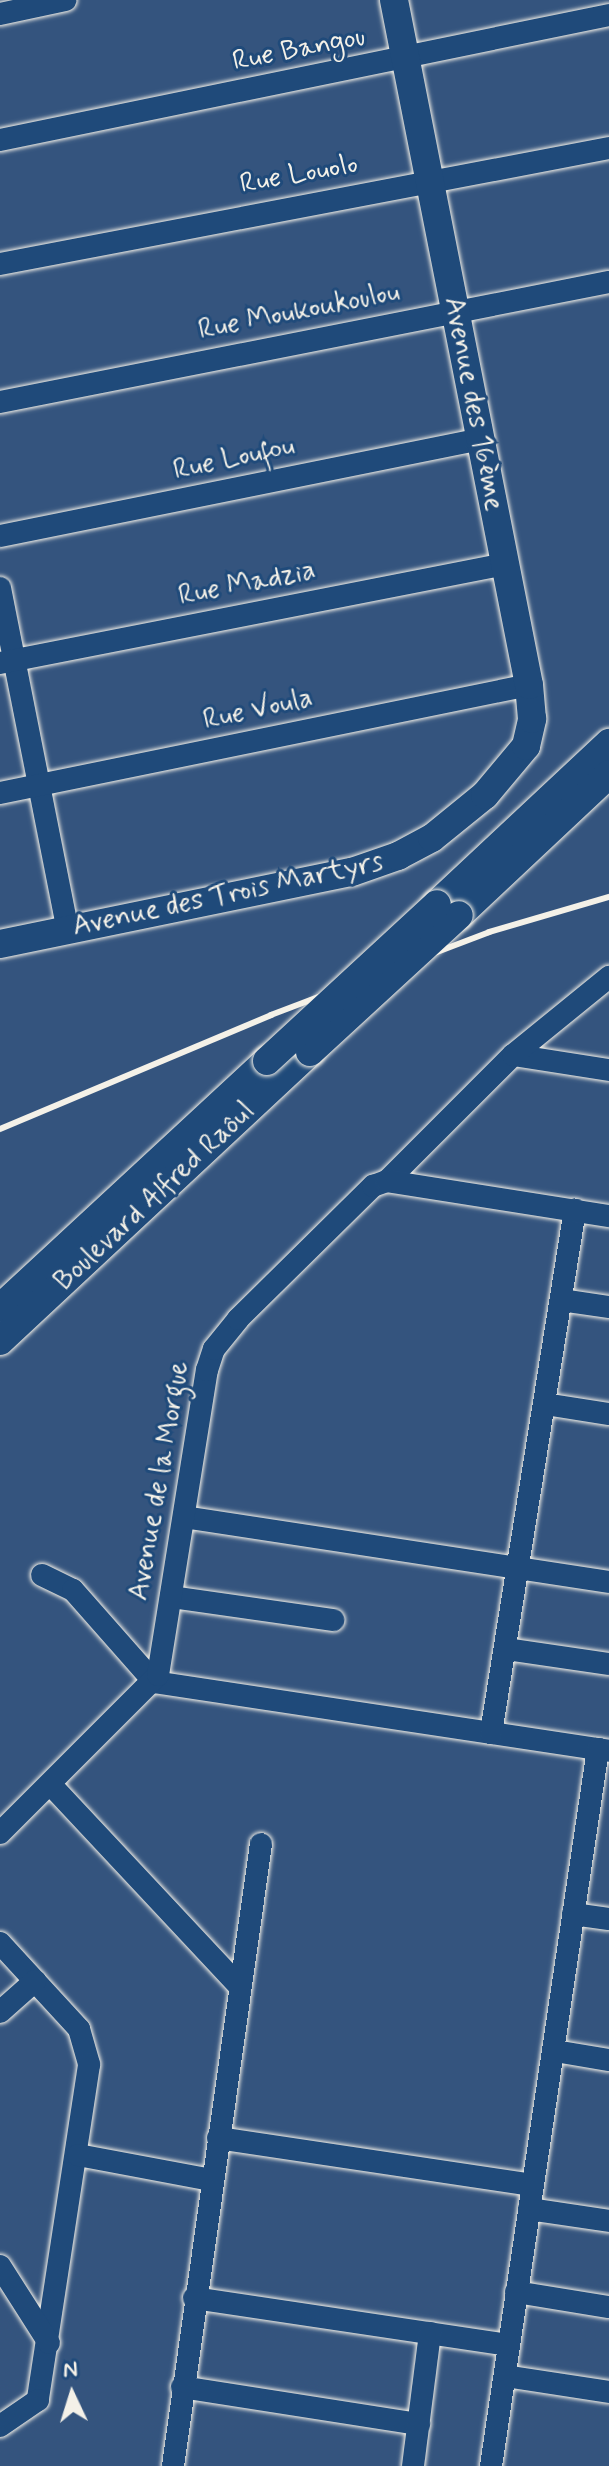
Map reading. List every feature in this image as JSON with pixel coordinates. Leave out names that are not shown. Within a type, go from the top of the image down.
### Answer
[{"type":"main road","name":"Avenue des 16ème","points":[[394,0],[453,312],[529,685],[532,719],[526,746],[485,795]]},
{"type":"main road","points":[[448,910],[609,743]]},
{"type":"main road","points":[[0,1308],[267,1061],[609,774]]},
{"type":"main road","name":"Avenue des Trois Martyrs","points":[[0,944],[352,872],[432,838],[485,795]]},
{"type":"main road","name":"Boulevard Alfred Raôul","points":[[0,1341],[310,1052],[448,910]]},
{"type":"street","points":[[0,14],[66,0]]},
{"type":"street","name":"Rue Bangou","points":[[0,140],[407,60],[609,15]]},
{"type":"street","name":"Rue Louolo","points":[[0,264],[609,148]]},
{"type":"street","name":"Rue Moukoukoulou","points":[[0,402],[609,282]]},
{"type":"street","name":"Rue Loufou","points":[[0,536],[480,439]]},
{"type":"street","name":"Rue Madzia","points":[[7,661],[505,564]]},
{"type":"street","points":[[0,588],[7,661],[38,786],[68,930]]},
{"type":"street","name":"Rue Voula","points":[[0,793],[529,685]]},
{"type":"street","name":"Avenue de la Morgue","points":[[154,1682],[214,1349],[238,1319],[373,1186],[387,1181],[513,1055],[609,977]]},
{"type":"street","points":[[513,1055],[609,1070]]},
{"type":"street","points":[[387,1181],[609,1216]]},
{"type":"street","points":[[491,1733],[520,1570],[575,1210]]},
{"type":"street","points":[[561,1300],[609,1307]]},
{"type":"street","points":[[545,1404],[609,1414]]},
{"type":"street","points":[[184,1517],[609,1582]]},
{"type":"street","points":[[42,1575],[73,1590],[154,1682],[604,1750],[573,1914],[491,2466]]},
{"type":"street","points":[[171,1597],[333,1620]]},
{"type":"street","points":[[506,1649],[609,1664]]},
{"type":"street","points":[[0,1833],[154,1682]]},
{"type":"street","points":[[51,1785],[240,1987]]},
{"type":"street","points":[[173,2466],[194,2298],[261,1844]]},
{"type":"street","points":[[573,1914],[609,1919]]},
{"type":"street","points":[[0,1943],[79,2029],[87,2046],[89,2065],[78,2155],[38,2400],[0,2426]]},
{"type":"street","points":[[0,2012],[35,1981]]},
{"type":"street","points":[[555,2051],[609,2060]]},
{"type":"street","points":[[218,2138],[533,2185]]},
{"type":"street","points":[[78,2155],[211,2180]]},
{"type":"street","points":[[529,2209],[609,2221]]},
{"type":"street","points":[[0,2266],[49,2343]]},
{"type":"street","points":[[516,2292],[609,2307]]},
{"type":"street","points":[[194,2298],[509,2345]]},
{"type":"street","points":[[413,2466],[430,2333]]},
{"type":"street","points":[[505,2376],[609,2392]]},
{"type":"street","points":[[182,2387],[419,2424]]},
{"type":"railway","points":[[0,1129],[271,1015],[489,932],[609,897]]}]
